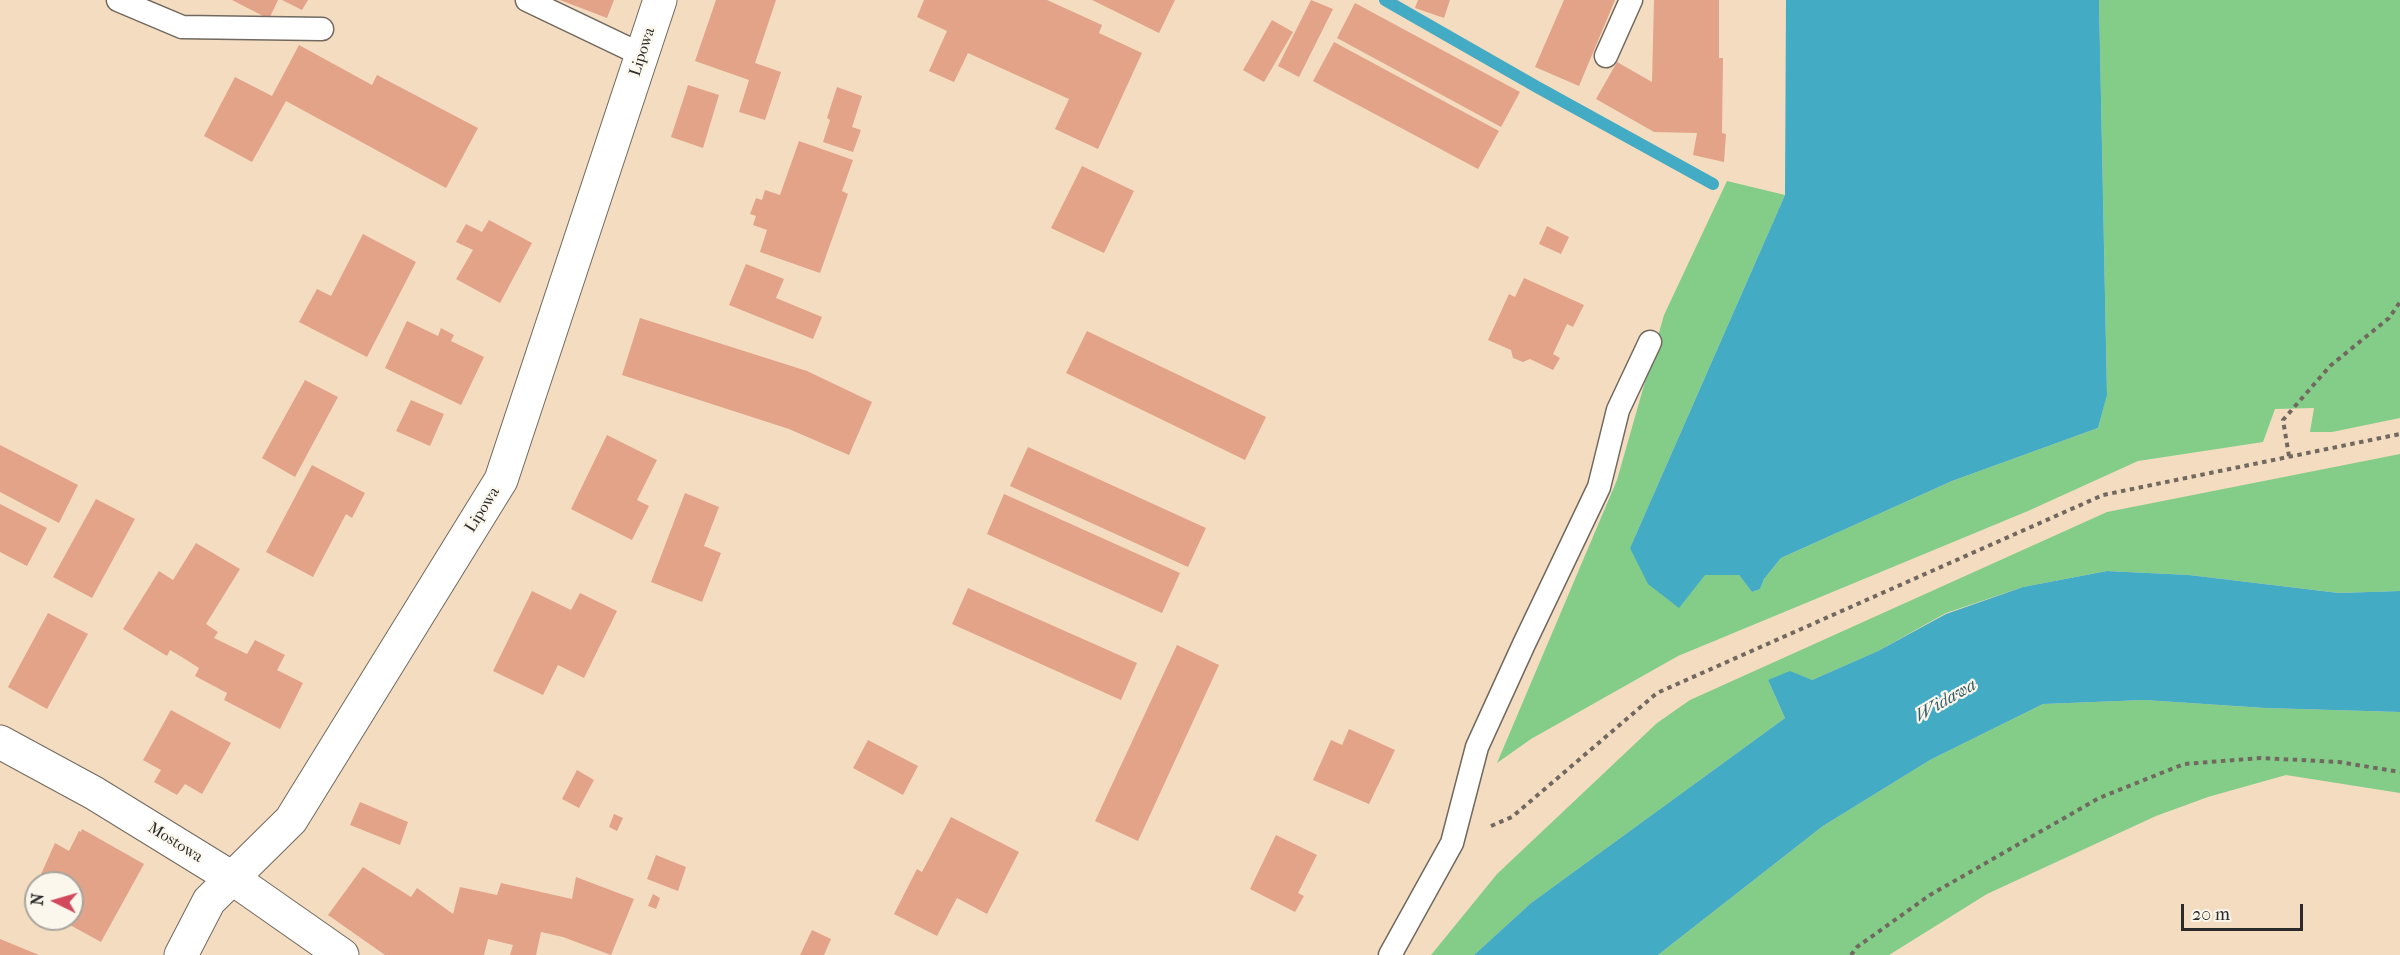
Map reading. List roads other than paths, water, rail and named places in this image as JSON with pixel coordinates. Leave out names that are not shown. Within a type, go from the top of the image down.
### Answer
[{"type":"street","name":"Lipowa","points":[[181,955],[209,901],[291,820],[501,480],[660,0]]},
{"type":"street","name":"Mostowa","points":[[0,742],[94,793],[232,878],[342,955]]},
{"type":"lane","points":[[118,0],[182,27],[322,29]]},
{"type":"lane","points":[[527,0],[642,55]]},
{"type":"lane","points":[[1606,56],[1631,0]]},
{"type":"lane","points":[[1390,955],[1452,843],[1477,747],[1599,487],[1618,410],[1650,342]]},
{"type":"water","points":[[1786,0],[2099,0],[2107,395],[2098,428],[1952,481],[1781,558],[1764,579],[1760,589],[1752,592],[1739,575],[1705,575],[1679,608],[1648,584],[1630,548],[1785,195]]},
{"type":"water","name":"Widawa","points":[[2107,571],[2189,575],[2339,593],[2400,591],[2400,712],[2265,708],[2144,700],[2043,704],[1930,760],[1823,826],[1658,955],[1474,955],[1531,903],[1785,718],[1768,680],[1790,671],[1812,680],[1878,651],[1946,614],[2023,587]]},
{"type":"waterway","points":[[1385,0],[1713,184]]}]
